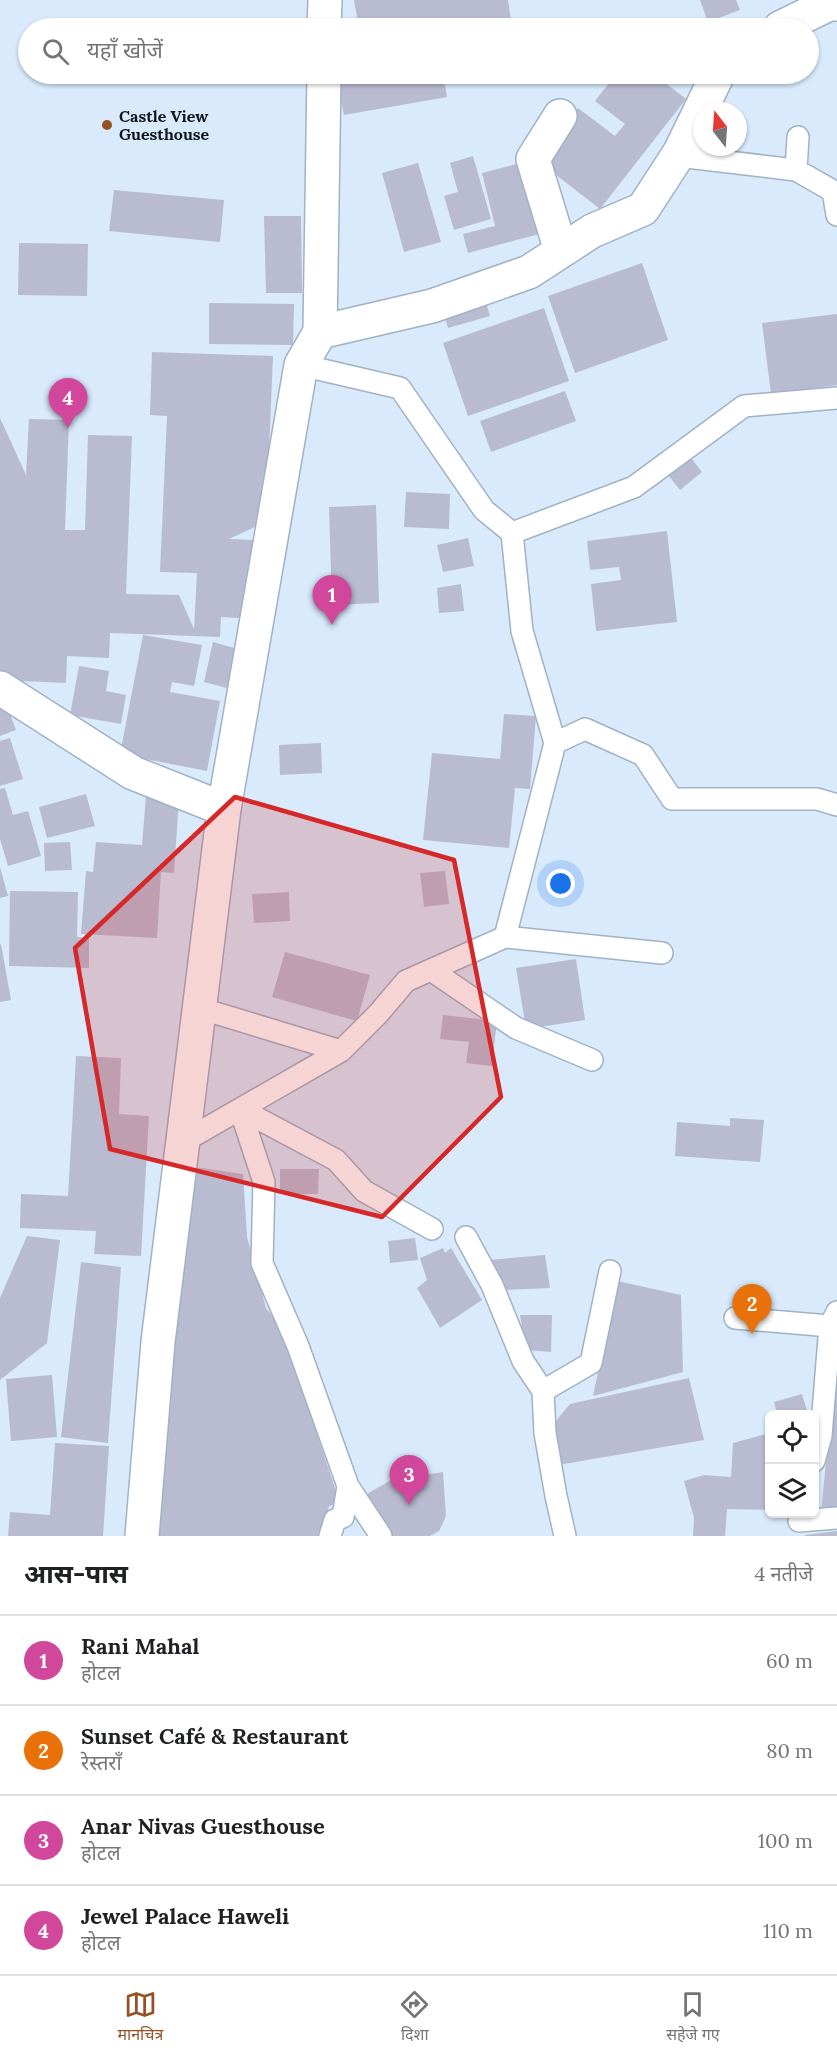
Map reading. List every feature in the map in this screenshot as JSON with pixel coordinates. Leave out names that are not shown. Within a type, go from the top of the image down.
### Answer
[{"type":"street","points":[[324,18],[325,0]]},
{"type":"street","points":[[800,18],[829,4],[837,4]]},
{"type":"street","points":[[142,1536],[158,1342],[224,809],[301,365],[320,332],[324,84]]},
{"type":"street","points":[[320,332],[432,306],[529,272],[592,231],[643,209],[678,156],[713,84]]},
{"type":"street","points":[[560,116],[533,159],[561,251]]},
{"type":"street","points":[[0,688],[133,773],[224,809]]},
{"type":"lane","points":[[796,170],[798,137]]},
{"type":"lane","points":[[678,156],[796,170],[833,191],[837,215]]},
{"type":"lane","points":[[301,365],[400,388],[483,510],[512,533],[522,631],[555,743],[505,938]]},
{"type":"lane","points":[[512,533],[634,487],[744,406],[837,398]]},
{"type":"lane","points":[[555,743],[585,729],[644,754],[672,799],[817,799],[837,805]]},
{"type":"lane","points":[[181,1143],[341,1051],[378,1014],[406,981],[505,938],[662,953]]},
{"type":"lane","points":[[431,970],[516,1028],[592,1060]]},
{"type":"lane","points":[[199,1008],[341,1051]]},
{"type":"lane","points":[[240,1110],[336,1160],[364,1191],[432,1229]]},
{"type":"lane","points":[[240,1110],[264,1182],[262,1263],[298,1346],[348,1486],[381,1536]]},
{"type":"lane","points":[[466,1237],[492,1285],[523,1361],[543,1391],[545,1433],[556,1496],[566,1536]]},
{"type":"lane","points":[[543,1391],[591,1363],[610,1271]]},
{"type":"lane","points":[[735,1318],[834,1319],[819,1443]]},
{"type":"lane","points":[[330,1536],[335,1520],[342,1517],[348,1486]]},
{"type":"lane","points":[[797,1524],[837,1518]]},
{"type":"highlighted area","points":[[235,797],[454,860],[501,1097],[382,1217],[110,1149],[75,948]]},
{"type":"building","points":[[354,0],[508,0],[511,18],[357,18]]},
{"type":"building","points":[[700,0],[736,0],[740,10],[719,18],[707,18]]},
{"type":"building","points":[[338,84],[445,84],[447,97],[344,115]]},
{"type":"building","points":[[608,84],[667,84],[686,99],[600,209],[538,161],[578,108],[615,136],[625,124],[595,101]]},
{"type":"building","points":[[473,156],[491,219],[454,230],[444,196],[458,192],[450,163]]},
{"type":"building","points":[[529,161],[547,232],[468,253],[463,234],[495,226],[482,173]]},
{"type":"building","points":[[418,163],[441,242],[404,252],[382,173]]},
{"type":"building","points":[[114,190],[224,200],[220,242],[109,231]]},
{"type":"building","points":[[264,216],[301,216],[302,293],[266,293]]},
{"type":"building","points":[[19,243],[88,244],[87,296],[18,295]]},
{"type":"building","points":[[642,263],[668,340],[575,373],[548,296]]},
{"type":"building","points":[[484,295],[490,316],[448,328],[442,306]]},
{"type":"building","points":[[209,303],[294,304],[293,345],[209,344]]},
{"type":"building","points":[[544,308],[569,381],[468,416],[443,343]]},
{"type":"building","points":[[837,314],[837,385],[771,394],[762,323]]},
{"type":"building","points":[[152,352],[273,356],[266,522],[229,539],[257,540],[254,619],[221,617],[220,637],[110,633],[109,658],[67,656],[66,683],[0,680],[0,418],[26,475],[29,419],[69,420],[65,530],[85,530],[88,435],[132,436],[126,594],[179,595],[194,629],[197,573],[160,572],[167,416],[150,415]]},
{"type":"building","points":[[565,391],[576,421],[491,452],[480,421]]},
{"type":"building","points":[[687,453],[702,472],[680,490],[665,471]]},
{"type":"building","points":[[406,492],[450,494],[449,529],[404,527]]},
{"type":"building","points":[[376,505],[379,603],[332,605],[329,507]]},
{"type":"building","points":[[667,531],[677,622],[596,631],[591,584],[621,580],[619,567],[590,570],[587,541]]},
{"type":"building","points":[[468,538],[474,566],[443,572],[437,545]]},
{"type":"building","points":[[461,584],[464,611],[439,613],[437,588]]},
{"type":"building","points":[[143,635],[202,645],[194,686],[172,682],[170,692],[220,701],[207,771],[120,754]]},
{"type":"building","points":[[213,642],[242,650],[231,689],[204,682]]},
{"type":"building","points":[[79,666],[109,671],[106,691],[126,695],[121,724],[70,715]]},
{"type":"building","points":[[3,695],[16,730],[0,736],[0,696]]},
{"type":"building","points":[[504,714],[536,716],[530,789],[515,788],[509,848],[423,840],[432,753],[500,759]]},
{"type":"building","points":[[10,738],[23,779],[0,786],[0,741]]},
{"type":"building","points":[[321,743],[322,773],[280,775],[279,745]]},
{"type":"building","points":[[5,788],[13,815],[28,811],[41,856],[8,866],[0,839],[0,789]]},
{"type":"building","points":[[86,794],[95,826],[47,838],[39,807]]},
{"type":"building","points":[[146,796],[179,798],[174,873],[161,872],[157,938],[81,934],[86,871],[93,872],[96,842],[142,845]]},
{"type":"building","points":[[70,842],[72,870],[45,871],[44,843]]},
{"type":"building","points":[[0,867],[8,896],[0,898]]},
{"type":"building","points":[[445,871],[449,904],[424,907],[420,873]]},
{"type":"building","points":[[10,891],[78,892],[77,937],[89,938],[89,968],[9,966]]},
{"type":"building","points":[[289,892],[290,921],[254,923],[252,894]]},
{"type":"building","points":[[0,945],[11,1000],[0,1002]]},
{"type":"building","points":[[285,952],[370,975],[357,1021],[272,997]]},
{"type":"building","points":[[576,959],[585,1020],[526,1029],[516,968]]},
{"type":"building","points":[[443,1015],[497,1021],[492,1066],[466,1063],[469,1042],[440,1039]]},
{"type":"building","points":[[76,1056],[121,1058],[119,1114],[149,1116],[141,1256],[94,1254],[96,1231],[20,1228],[21,1194],[68,1196]]},
{"type":"building","points":[[730,1118],[764,1120],[760,1162],[675,1156],[677,1122],[730,1126]]},
{"type":"building","points":[[195,1167],[243,1174],[247,1237],[266,1308],[281,1327],[340,1503],[329,1506],[322,1536],[155,1536],[171,1352]]},
{"type":"building","points":[[280,1169],[319,1169],[318,1194],[280,1194]]},
{"type":"building","points":[[27,1236],[60,1240],[47,1343],[0,1380],[0,1298]]},
{"type":"building","points":[[415,1238],[418,1260],[390,1263],[388,1241]]},
{"type":"building","points":[[443,1248],[445,1253],[451,1248],[482,1300],[440,1328],[417,1288],[427,1280],[420,1258]]},
{"type":"building","points":[[545,1255],[550,1288],[501,1290],[490,1260]]},
{"type":"building","points":[[81,1262],[121,1267],[108,1443],[61,1437]]},
{"type":"building","points":[[617,1281],[681,1295],[683,1372],[593,1396]]},
{"type":"building","points":[[520,1315],[552,1315],[551,1352],[526,1350]]},
{"type":"building","points":[[835,1369],[837,1369],[837,1511],[821,1513]]},
{"type":"building","points":[[52,1375],[57,1437],[11,1441],[6,1379]]},
{"type":"building","points":[[689,1378],[704,1440],[558,1465],[551,1427],[570,1404]]},
{"type":"building","points":[[802,1394],[807,1410],[776,1410],[774,1402]]},
{"type":"building","points":[[765,1434],[765,1510],[727,1509],[725,1536],[693,1536],[694,1518],[684,1481],[704,1475],[731,1477],[733,1443]]},
{"type":"building","points":[[55,1443],[109,1446],[103,1536],[8,1536],[10,1512],[50,1515]]},
{"type":"building","points":[[443,1472],[446,1516],[439,1531],[430,1536],[390,1536],[367,1494],[391,1480]]},
{"type":"building","points":[[837,1531],[837,1536],[805,1536],[805,1535]]},
{"type":"place","name":"Castle View Guesthouse","points":[[107,125]]},
{"type":"place","name":"Jewel Palace Haweli","points":[[68,428]]},
{"type":"place","name":"Rani Mahal","points":[[332,625]]},
{"type":"place","name":"Sunset Café & Restaurant","points":[[752,1334]]},
{"type":"place","name":"Anar Nivas Guesthouse","points":[[409,1505]]}]
